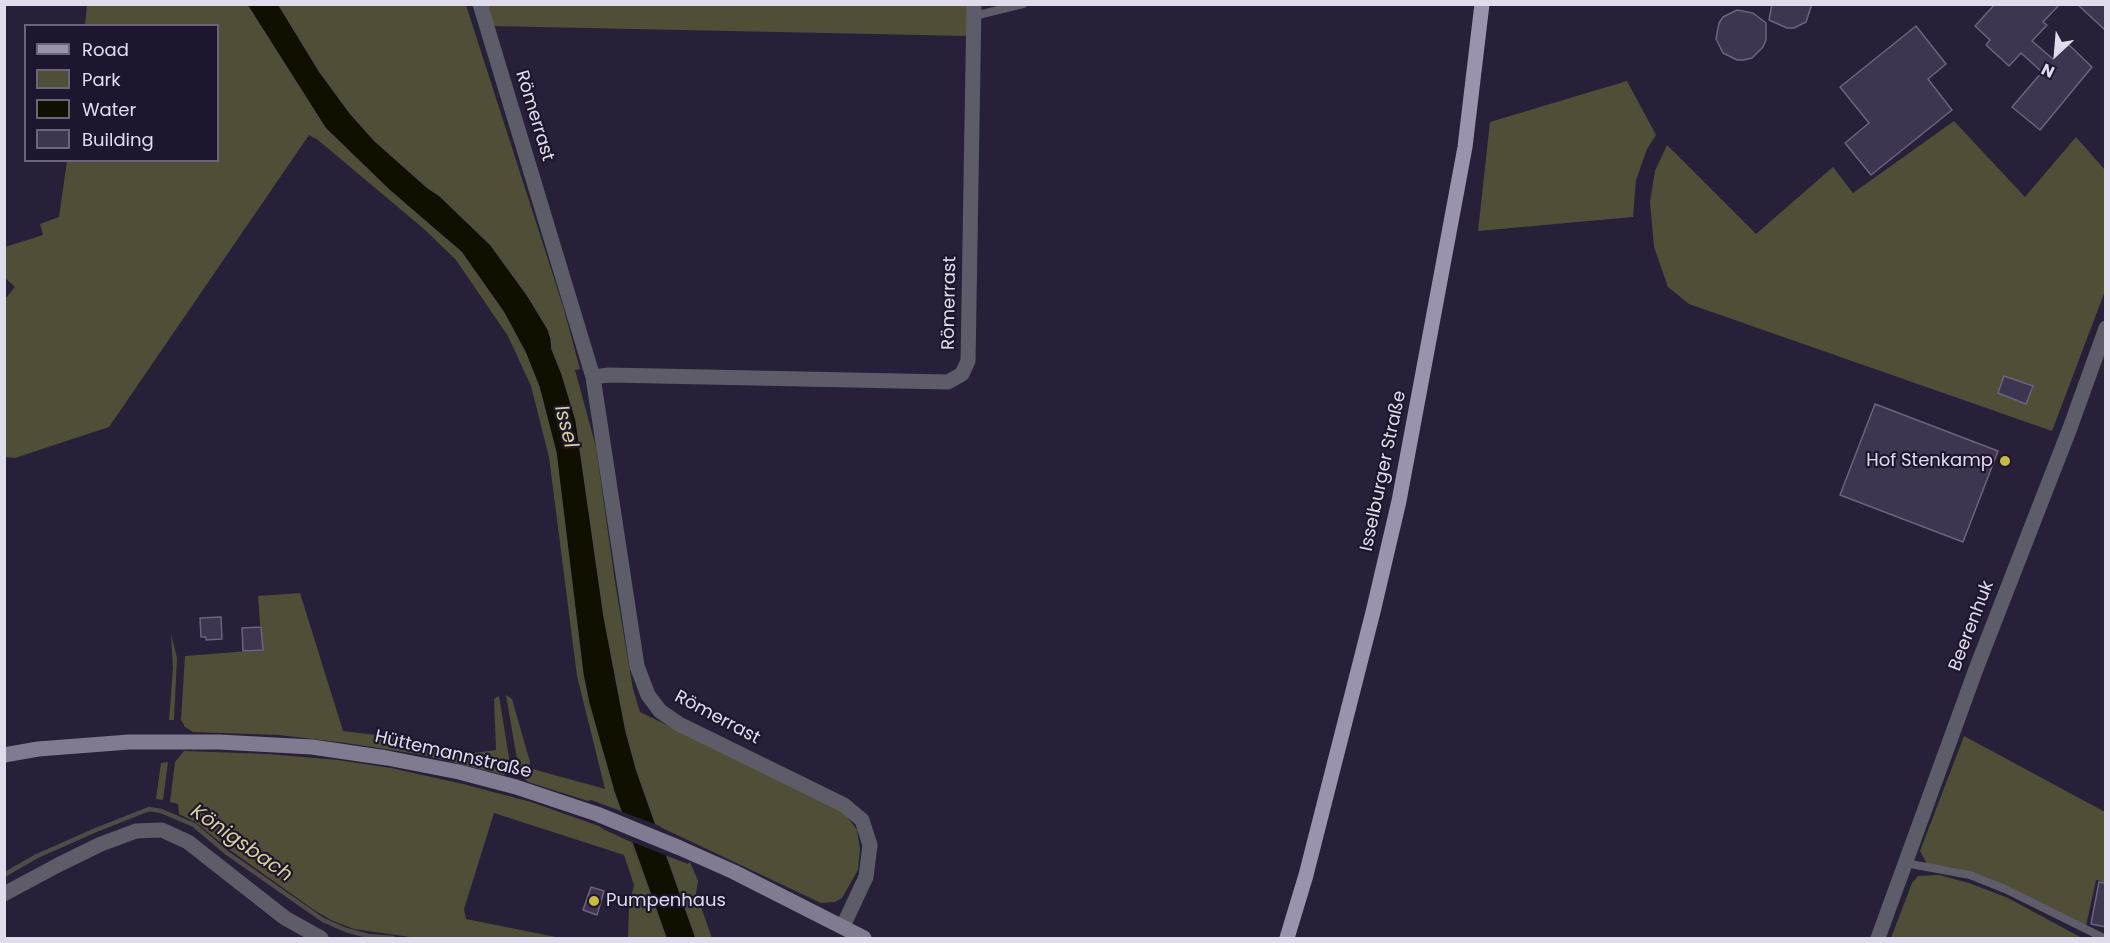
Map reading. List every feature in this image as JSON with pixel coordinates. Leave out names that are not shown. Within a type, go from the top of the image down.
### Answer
[{"type":"main road","name":"Isselburger Straße","points":[[1287,939],[1306,875],[1399,501],[1465,147],[1482,4]]},
{"type":"main road","name":"Hüttemannstraße","points":[[4,755],[38,749],[173,741],[312,747],[459,772],[516,786],[597,814],[680,848],[734,872],[843,926],[864,939]]},
{"type":"street","name":"Römerrast","points":[[480,4],[593,377],[637,666],[648,695],[660,711],[679,724],[844,804],[862,820],[870,845],[866,878],[843,926]]},
{"type":"street","name":"Römerrast","points":[[593,377],[609,375],[948,381],[962,374],[968,361],[974,10]]},
{"type":"street","name":"Beerenhuk","points":[[1878,939],[1976,669],[2070,428],[2106,328]]},
{"type":"street","points":[[4,894],[101,844],[136,831],[162,830],[188,842],[285,918],[321,939]]},
{"type":"lane","points":[[974,10],[1023,4]]},
{"type":"lane","points":[[1905,863],[1970,875],[2005,889],[2104,939]]},
{"type":"green space","points":[[87,5],[247,5],[325,128],[389,190],[461,252],[504,313],[525,352],[539,387],[556,453],[588,704],[621,811],[528,782],[522,776],[518,765],[506,695],[512,699],[530,762],[529,768],[605,789],[577,676],[549,457],[531,386],[508,336],[456,260],[424,229],[318,140],[309,135],[109,427],[15,458],[5,457],[4,300],[15,287],[5,278],[5,247],[43,235],[40,224],[59,217],[67,162],[219,162],[219,24],[85,24]]},
{"type":"green space","points":[[279,5],[466,5],[563,306],[580,369],[575,370],[596,447],[615,582],[633,689],[640,712],[834,806],[846,815],[857,830],[860,849],[858,870],[842,898],[835,902],[821,903],[656,825],[637,771],[617,694],[592,546],[576,420],[552,349],[548,329],[528,296],[440,196],[375,141],[350,113],[320,72]]},
{"type":"green space","points":[[485,5],[968,5],[968,36],[491,26]]},
{"type":"green space","points":[[1627,81],[1656,135],[1647,149],[1636,180],[1633,217],[1478,231],[1490,122]]},
{"type":"green space","points":[[1954,121],[2025,197],[2076,137],[2105,170],[2105,291],[2052,431],[1689,304],[1668,287],[1654,247],[1650,202],[1655,171],[1667,145],[1756,234],[1833,167],[1853,193]]},
{"type":"green space","points":[[300,593],[343,731],[392,737],[467,754],[496,750],[494,699],[499,696],[510,764],[508,771],[504,775],[423,755],[346,743],[279,735],[193,732],[185,727],[181,720],[185,656],[262,650],[258,596]]},
{"type":"green space","points":[[171,634],[177,658],[174,720],[169,720],[173,668]]},
{"type":"green space","points":[[1964,736],[2105,812],[2105,882],[2096,880],[2086,926],[1990,879],[1956,868],[1927,864],[1920,851]]},
{"type":"green space","points":[[184,751],[268,754],[338,760],[391,768],[531,802],[599,826],[631,842],[666,938],[628,938],[629,907],[634,885],[624,855],[494,813],[464,909],[466,919],[561,938],[417,938],[354,929],[314,910],[195,822],[179,814],[178,804],[170,802],[175,762]]},
{"type":"green space","points":[[168,762],[163,800],[156,799],[161,763]]},
{"type":"green space","points":[[667,856],[688,864],[690,862],[698,881],[696,893],[712,938],[696,938]]},
{"type":"green space","points":[[1939,875],[1969,883],[2008,898],[2082,938],[1891,938],[1912,883],[1918,876]]},
{"type":"water","name":"Issel","points":[[247,5],[279,5],[320,72],[350,113],[375,141],[440,196],[491,245],[528,296],[548,329],[552,349],[576,420],[604,616],[626,731],[637,771],[696,938],[666,938],[614,792],[583,675],[556,453],[539,387],[525,352],[504,313],[461,252],[389,190],[325,128]]},
{"type":"pier","points":[[617,810],[660,826],[670,857],[627,840]]},
{"type":"building","points":[[1772,4],[1812,4],[1806,22],[1794,28],[1787,28],[1769,20]]},
{"type":"building","points":[[1995,4],[2060,4],[2043,22],[2047,25],[2032,41],[2053,59],[2067,43],[2092,67],[2040,130],[2012,107],[2042,72],[2021,53],[2009,66],[1986,45],[1990,40],[1975,26]]},
{"type":"building","points":[[2077,4],[2106,4],[2106,31]]},
{"type":"building","points":[[1737,10],[1753,13],[1766,23],[1766,40],[1763,47],[1752,58],[1744,60],[1737,60],[1723,53],[1716,39],[1719,23],[1723,17]]},
{"type":"building","points":[[1916,26],[1946,64],[1928,79],[1952,110],[1871,175],[1845,143],[1869,123],[1840,87]]},
{"type":"building","points":[[2004,376],[2033,386],[2026,404],[1998,393]]},
{"type":"building","points":[[1875,404],[1998,451],[1963,542],[1840,495]]},
{"type":"building","points":[[221,617],[222,639],[206,640],[206,637],[201,637],[200,618]]},
{"type":"building","points":[[261,627],[263,650],[243,651],[242,628]]},
{"type":"building","points":[[2099,882],[2106,883],[2106,927],[2091,924]]},
{"type":"building","name":"Pumpenhaus","points":[[591,887],[604,891],[597,915],[583,910]]},
{"type":"waterway","name":"Königsbach","points":[[4,875],[37,856],[149,809],[161,811],[194,825],[227,853],[323,920],[368,936],[393,938]]},
{"type":"place","name":"Hof Stenkamp","points":[[2005,461]]},
{"type":"place","name":"Pumpenhaus","points":[[594,901]]}]
